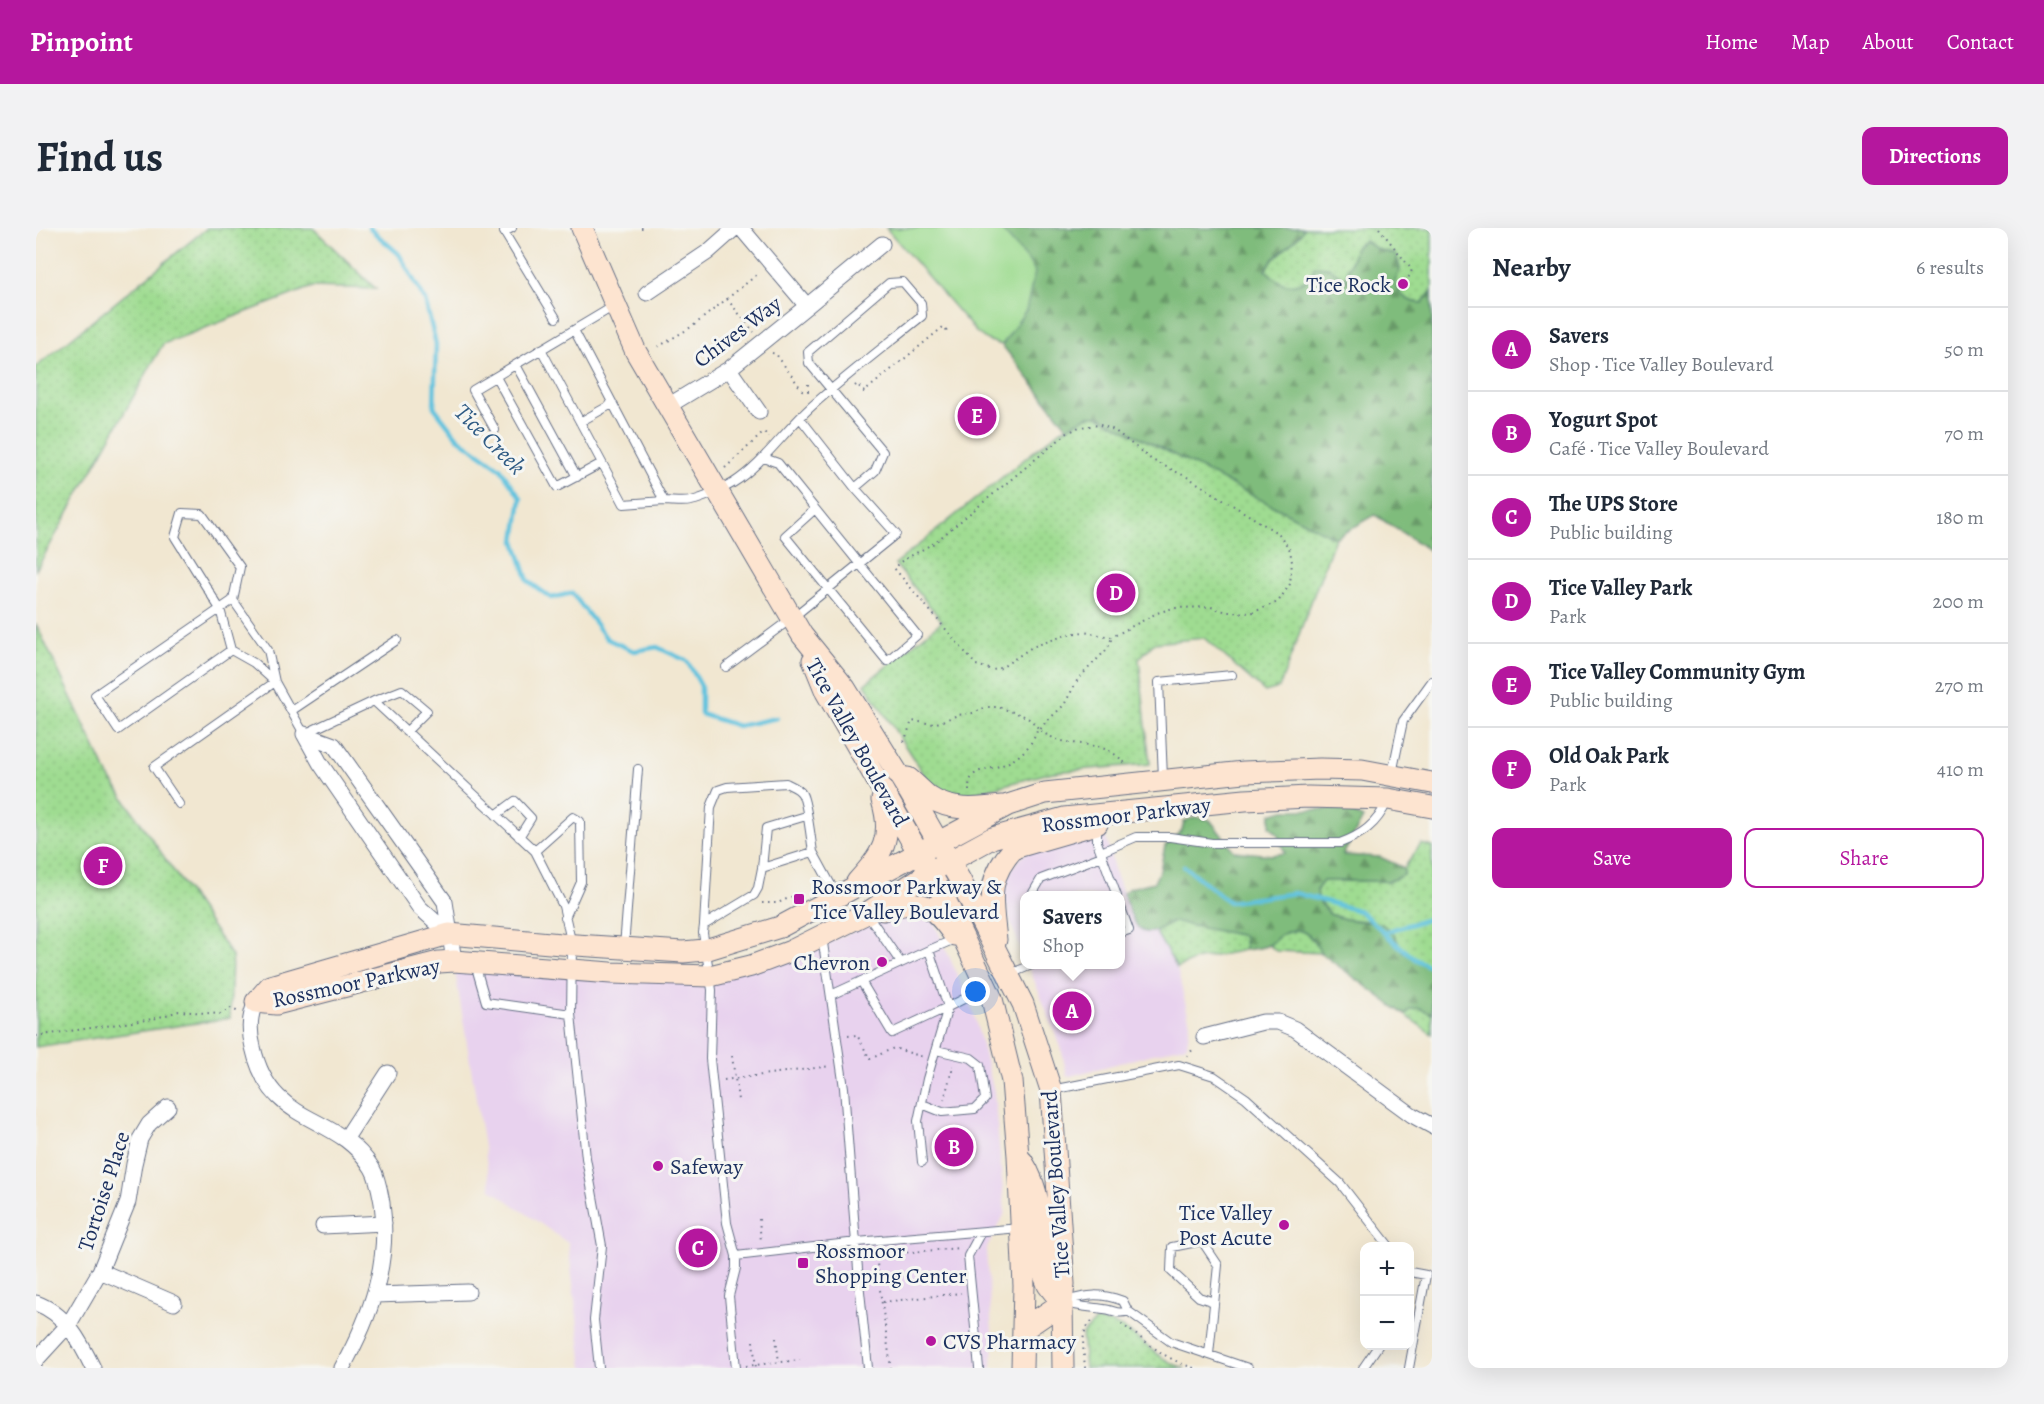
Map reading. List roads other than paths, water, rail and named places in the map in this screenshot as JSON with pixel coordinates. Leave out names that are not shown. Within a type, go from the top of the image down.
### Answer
[{"type":"street","name":"Tice Valley Boulevard","points":[[582,228],[636,352],[797,626],[845,688],[920,854],[944,897],[992,999],[1012,1081],[1021,1228],[1024,1329],[1022,1368]]},
{"type":"street","points":[[647,293],[708,252],[735,228]]},
{"type":"street","name":"Chives Way","points":[[668,406],[729,369],[807,306],[741,228]]},
{"type":"street","points":[[807,306],[882,244]]},
{"type":"street","points":[[729,369],[759,412]]},
{"type":"street","points":[[304,734],[320,763],[419,907],[449,934]]},
{"type":"street","points":[[304,734],[334,745],[445,902],[454,961]]},
{"type":"street","name":"Tice Valley Boulevard","points":[[883,768],[944,852],[1008,974],[1023,1004],[1051,1090],[1064,1284],[1063,1368]]},
{"type":"street","points":[[883,768],[942,804],[955,808],[1008,805]]},
{"type":"street","points":[[843,895],[877,859],[884,845],[887,833],[883,768]]},
{"type":"street","name":"Rossmoor Parkway","points":[[246,1007],[276,1004],[439,962],[710,976],[791,951],[867,913],[930,872],[944,852],[1008,805],[1045,793],[1244,772],[1320,769],[1377,771],[1391,776],[1432,783]]},
{"type":"street","points":[[1388,799],[1391,776]]},
{"type":"street","name":"Rossmoor Parkway","points":[[246,1007],[270,986],[449,934],[683,952],[705,950],[780,927],[920,854],[944,852],[1064,818],[1096,819],[1156,809],[1245,800],[1308,797],[1388,799],[1432,807]]},
{"type":"street","points":[[997,953],[992,887],[996,873],[1007,856],[1014,848],[1096,819]]},
{"type":"street","points":[[867,913],[902,904],[925,904],[944,921],[975,962]]},
{"type":"street","points":[[246,1007],[250,1013],[251,1041],[256,1063],[265,1081],[288,1107],[346,1138],[360,1151],[373,1170],[380,1190],[384,1223],[380,1276],[349,1365]]},
{"type":"street","points":[[1204,1037],[1263,1022],[1278,1022],[1295,1029],[1432,1126]]},
{"type":"street","points":[[346,1138],[388,1073]]},
{"type":"street","name":"Tortoise Place","points":[[36,1360],[69,1324],[100,1271],[128,1202],[140,1139],[149,1124],[168,1107]]},
{"type":"street","points":[[1018,1156],[1031,1176],[1038,1198],[1044,1275],[1048,1285],[1062,1302],[1024,1329]]},
{"type":"street","points":[[323,1226],[384,1223]]},
{"type":"street","points":[[100,1271],[174,1303]]},
{"type":"street","points":[[375,1295],[468,1292]]},
{"type":"street","points":[[36,1303],[45,1306],[69,1324],[93,1368]]},
{"type":"lane","points":[[512,228],[504,232],[556,318]]},
{"type":"lane","points":[[541,350],[624,504],[691,501],[733,483],[764,458],[777,440],[832,389],[922,316],[921,303],[903,282],[889,284],[808,352],[809,363],[832,389],[883,452],[875,471],[855,488]]},
{"type":"lane","points":[[495,430],[473,390],[616,305]]},
{"type":"lane","points":[[574,330],[663,501]]},
{"type":"lane","points":[[516,365],[577,477]]},
{"type":"lane","points":[[496,377],[557,488],[602,463]]},
{"type":"lane","points":[[580,422],[612,404]]},
{"type":"lane","points":[[726,667],[797,626],[829,588],[896,534],[855,488],[800,418]]},
{"type":"lane","points":[[764,458],[778,463],[815,509],[858,564],[917,636],[887,661],[785,536],[815,509]]},
{"type":"lane","points":[[231,650],[118,730],[95,695],[220,609],[233,600],[240,567],[202,514],[182,513],[175,537],[220,609],[231,650],[254,663],[275,682]]},
{"type":"lane","points":[[233,600],[268,650],[275,682],[304,734],[402,690],[428,711],[406,732]]},
{"type":"lane","points":[[291,711],[397,640]]},
{"type":"lane","points":[[1164,781],[1159,682],[1232,675]]},
{"type":"lane","points":[[179,804],[154,767],[275,682]]},
{"type":"lane","points":[[1391,776],[1403,722],[1431,685]]},
{"type":"lane","points":[[374,701],[535,851],[563,906],[572,945],[571,1014],[586,1158],[602,1246],[594,1320],[599,1368]]},
{"type":"lane","points":[[623,948],[638,769]]},
{"type":"lane","points":[[739,1367],[729,1296],[736,1268],[736,1256],[728,1223],[710,1059],[712,990],[703,933],[711,807],[718,790],[727,787],[786,783],[795,787],[802,794],[813,852],[843,895]]},
{"type":"lane","points":[[1034,891],[1041,879],[1137,837],[1170,837],[1212,843],[1340,843],[1355,838],[1374,823],[1388,799]]},
{"type":"lane","points":[[496,815],[515,801],[531,818],[519,837]]},
{"type":"lane","points":[[704,925],[754,895],[758,888],[762,868],[766,828],[806,816]]},
{"type":"lane","points":[[535,851],[573,817],[580,821],[581,882],[565,918]]},
{"type":"lane","points":[[1096,819],[1097,842],[1115,891]]},
{"type":"lane","points":[[762,868],[813,852]]},
{"type":"lane","points":[[867,913],[901,963]]},
{"type":"lane","points":[[1125,919],[1129,930],[1125,931]]},
{"type":"lane","points":[[822,935],[844,1088],[868,1368]]},
{"type":"lane","points":[[831,995],[956,938]]},
{"type":"lane","points":[[922,1162],[918,1121],[948,1007],[929,950]]},
{"type":"lane","points":[[475,963],[486,1002],[571,1014]]},
{"type":"lane","points":[[1008,974],[1021,969]]},
{"type":"lane","points":[[861,981],[892,1033],[986,987]]},
{"type":"lane","points":[[922,1104],[942,1112],[975,1109],[985,1099],[980,1065],[971,1058],[936,1050]]},
{"type":"lane","points":[[1051,1090],[1179,1065],[1214,1076],[1246,1098],[1340,1184],[1386,1242]]},
{"type":"lane","points":[[736,1256],[856,1242],[1021,1228]]},
{"type":"lane","points":[[979,1368],[968,1256],[981,1232]]},
{"type":"lane","points":[[1209,1354],[1218,1265],[1202,1241],[1172,1246],[1171,1271],[1199,1297],[1214,1302]]},
{"type":"lane","points":[[1409,1368],[1426,1275],[1414,1273]]},
{"type":"lane","points":[[1062,1302],[1087,1294],[1104,1295],[1123,1301],[1128,1311],[1171,1342],[1248,1368]]},
{"type":"lane","points":[[1062,1302],[1087,1309],[1104,1309],[1121,1314],[1128,1311]]},
{"type":"lane","points":[[1366,1367],[1376,1350]]},
{"type":"waterway","name":"Tice Creek","points":[[369,228],[399,254],[425,300],[436,344],[434,407],[458,438],[500,468],[521,498],[515,541],[528,581],[551,598],[572,593],[607,639],[634,651],[657,647],[687,661],[701,686],[701,714],[738,726],[777,718]]},
{"type":"waterway","name":"Tice Creek","points":[[1184,866],[1229,902],[1295,893],[1360,911],[1384,932],[1432,918]]},
{"type":"waterway","points":[[1384,933],[1415,959],[1432,968]]},
{"type":"place","name":"Tice Rock","points":[[1403,284]]},
{"type":"place","name":"Tice Valley Community Gym","points":[[977,416]]},
{"type":"place","name":"Tice Valley Park","points":[[1116,593]]},
{"type":"place","name":"Old Oak Park","points":[[103,866]]},
{"type":"place","name":"Rossmoor Parkway & Tice Valley Boulevard","points":[[799,899]]},
{"type":"place","name":"Chevron","points":[[882,962]]},
{"type":"place","name":"Savers","points":[[1072,1011]]},
{"type":"place","name":"Yogurt Spot","points":[[954,1147]]},
{"type":"place","name":"Safeway","points":[[658,1166]]},
{"type":"place","name":"Tice Valley Post Acute","points":[[1284,1225]]},
{"type":"place","name":"The UPS Store","points":[[698,1248]]},
{"type":"place","name":"Rossmoor Shopping Center","points":[[803,1263]]},
{"type":"place","name":"CVS Pharmacy","points":[[931,1341]]}]
